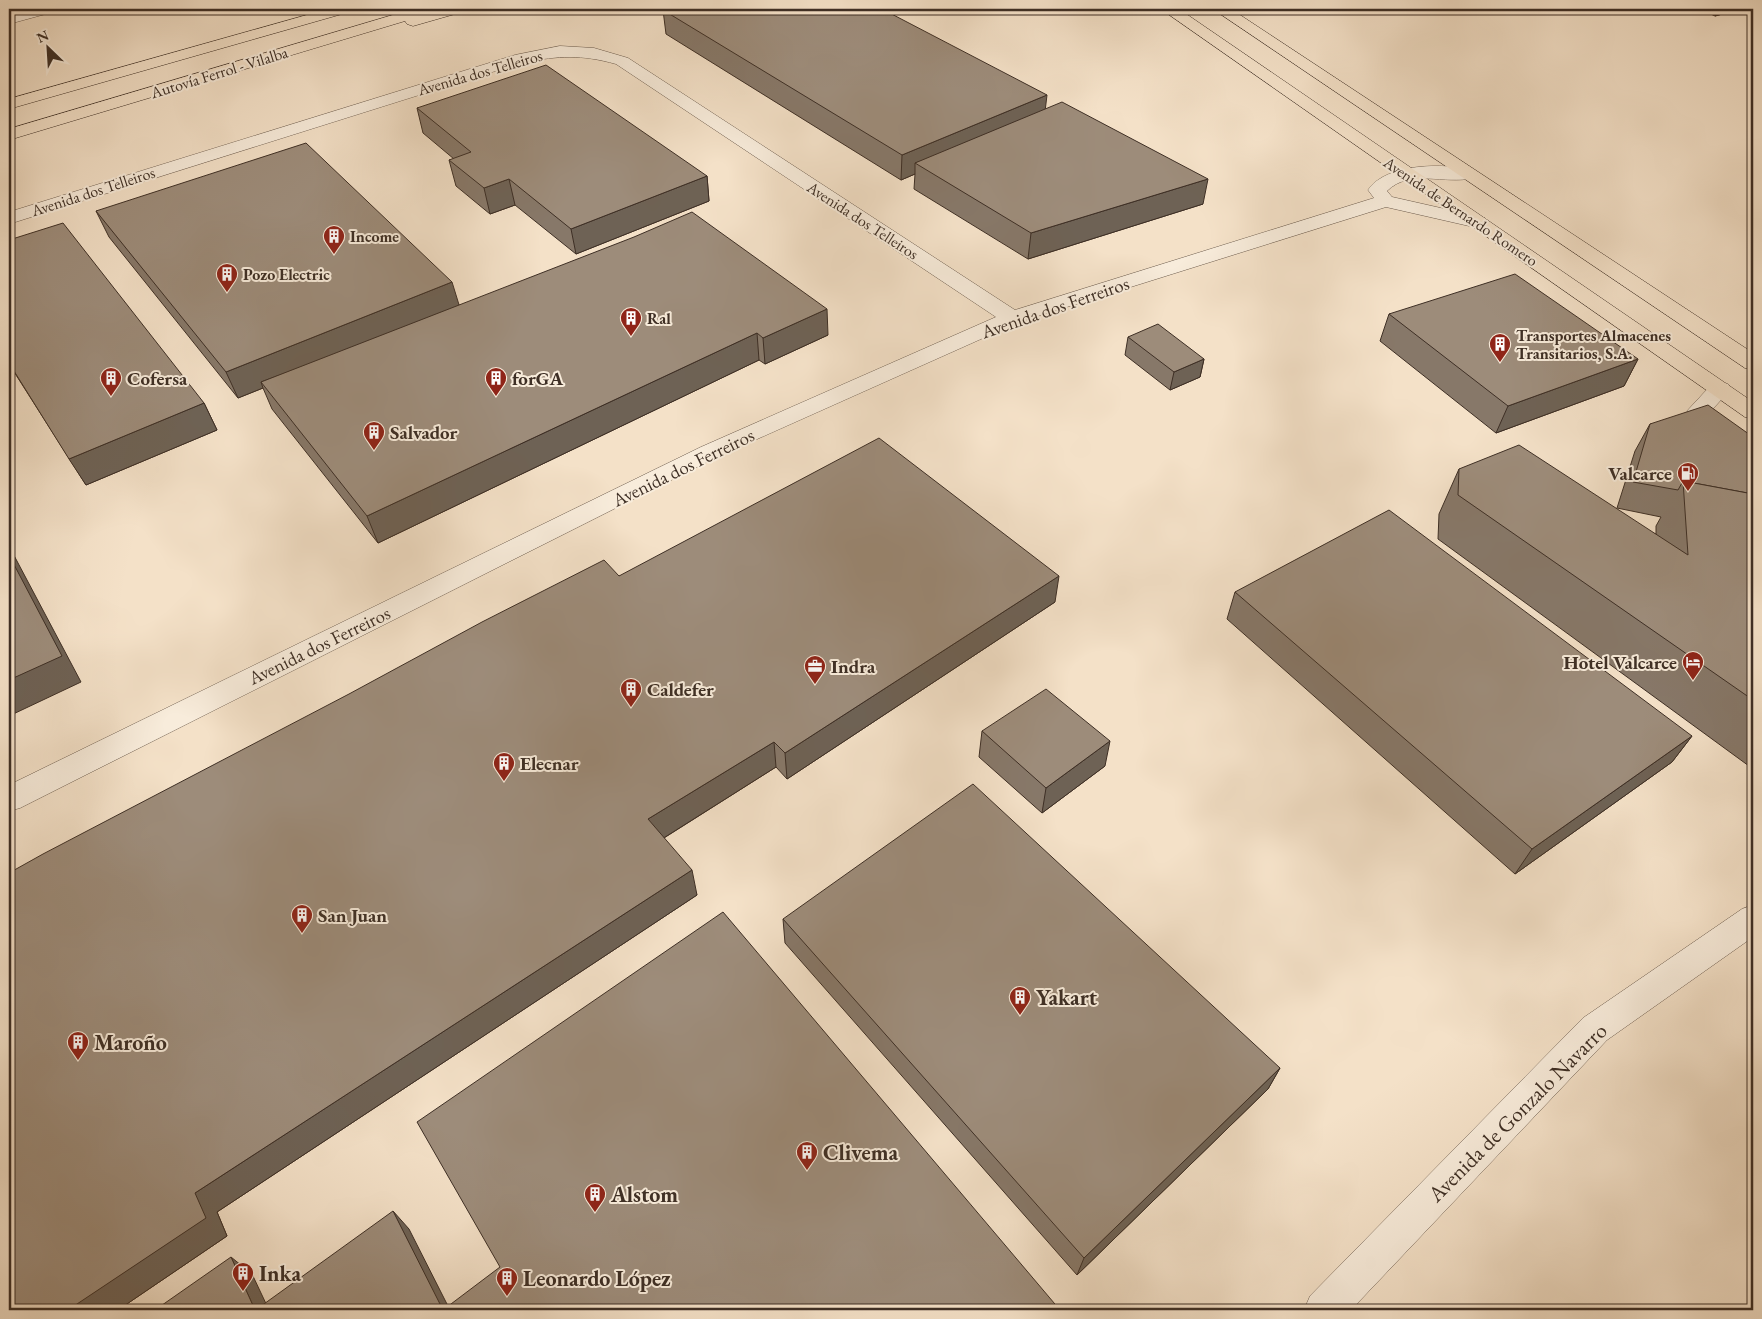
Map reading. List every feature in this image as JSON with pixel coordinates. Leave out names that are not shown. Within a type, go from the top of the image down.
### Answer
[{"type":"highway","name":"Autovía Ferrol - Vilalba","points":[[9,104],[344,9]]},
{"type":"highway","name":"Autovía Ferrol - Vilalba","points":[[9,135],[429,9]]},
{"type":"highway","points":[[218,72],[458,9]]},
{"type":"highway","name":"Avenida de Bernardo Romero","points":[[1169,9],[1753,412]]},
{"type":"highway","name":"Avenida de Bernardo Romero","points":[[1221,9],[1466,174],[1753,363]]},
{"type":"highway","points":[[9,90],[198,34]]},
{"type":"street","points":[[9,19],[48,9]]},
{"type":"street","name":"Avenida dos Telleiros","points":[[9,218],[521,58],[560,52],[594,53],[622,61],[1012,318]]},
{"type":"street","points":[[1466,174],[1437,172],[1408,175],[1392,178],[1382,183],[1377,190],[1384,202],[1478,222]]},
{"type":"street","name":"Avenida dos Ferreiros","points":[[9,799],[709,452],[1012,318],[1384,202]]},
{"type":"street","points":[[1720,389],[1698,412],[1714,436],[1753,464]]},
{"type":"street","name":"Avenida de Gonzalo Navarro","points":[[1324,1310],[1594,1029],[1753,919]]},
{"type":"building","points":[[882,9],[1047,95],[902,155],[663,10]]},
{"type":"building","points":[[546,65],[707,176],[571,229],[509,179],[484,188],[449,160],[471,152],[417,108]]},
{"type":"building","points":[[1062,102],[1208,179],[1031,233],[915,163]]},
{"type":"building","points":[[306,143],[452,282],[226,372],[96,211]]},
{"type":"building","points":[[692,212],[827,309],[763,338],[757,333],[367,516],[261,382],[634,237]]},
{"type":"building","name":"Cofersa","points":[[63,223],[204,403],[69,459],[9,363],[9,240]]},
{"type":"building","name":"Transportes Almacenes Transitarios, S.A.","points":[[1515,274],[1638,359],[1508,406],[1389,314]]},
{"type":"building","points":[[1158,324],[1204,359],[1174,372],[1128,337]]},
{"type":"building","points":[[1708,405],[1753,437],[1753,494],[1683,481],[1678,490],[1633,482],[1650,424]]},
{"type":"building","points":[[879,438],[1059,576],[785,753],[774,742],[648,819],[692,870],[195,1193],[206,1218],[68,1310],[9,1310],[9,873],[482,622],[604,560],[619,576]]},
{"type":"building","points":[[1519,445],[1688,555],[1683,481],[1753,494],[1753,700],[1458,495],[1459,469]]},
{"type":"building","points":[[1389,510],[1692,736],[1532,849],[1235,592]]},
{"type":"building","points":[[9,555],[62,656],[9,680]]},
{"type":"building","points":[[1046,689],[1110,741],[1046,788],[982,731]]},
{"type":"building","name":"Yakart","points":[[973,784],[1280,1068],[1084,1258],[783,919]]},
{"type":"building","points":[[723,912],[1060,1310],[443,1310],[500,1267],[417,1122]]},
{"type":"building","points":[[393,1211],[442,1308],[440,1310],[257,1310],[257,1309]]},
{"type":"building","points":[[231,1257],[255,1310],[155,1310]]},
{"type":"place","name":"Income","points":[[334,255]]},
{"type":"place","name":"Pozo Electric","points":[[227,293]]},
{"type":"place","name":"Ral","points":[[631,337]]},
{"type":"place","name":"Transportes Almacenes Transitarios, S.A.","points":[[1500,363]]},
{"type":"place","name":"Cofersa","points":[[111,397]]},
{"type":"place","name":"forGA","points":[[496,397]]},
{"type":"place","name":"Salvador","points":[[374,451]]},
{"type":"place","name":"Valcarce","points":[[1688,492]]},
{"type":"place","name":"Hotel Valcarce","points":[[1693,681]]},
{"type":"place","name":"Indra","points":[[815,685]]},
{"type":"place","name":"Caldefer","points":[[631,708]]},
{"type":"place","name":"Elecnar","points":[[504,782]]},
{"type":"place","name":"San Juan","points":[[302,934]]},
{"type":"place","name":"Yakart","points":[[1020,1016]]},
{"type":"place","name":"Maroño","points":[[78,1061]]},
{"type":"place","name":"Clivema","points":[[807,1171]]},
{"type":"place","name":"Alstom","points":[[595,1213]]},
{"type":"place","name":"Inka","points":[[243,1292]]},
{"type":"place","name":"Leonardo López","points":[[507,1297]]}]
